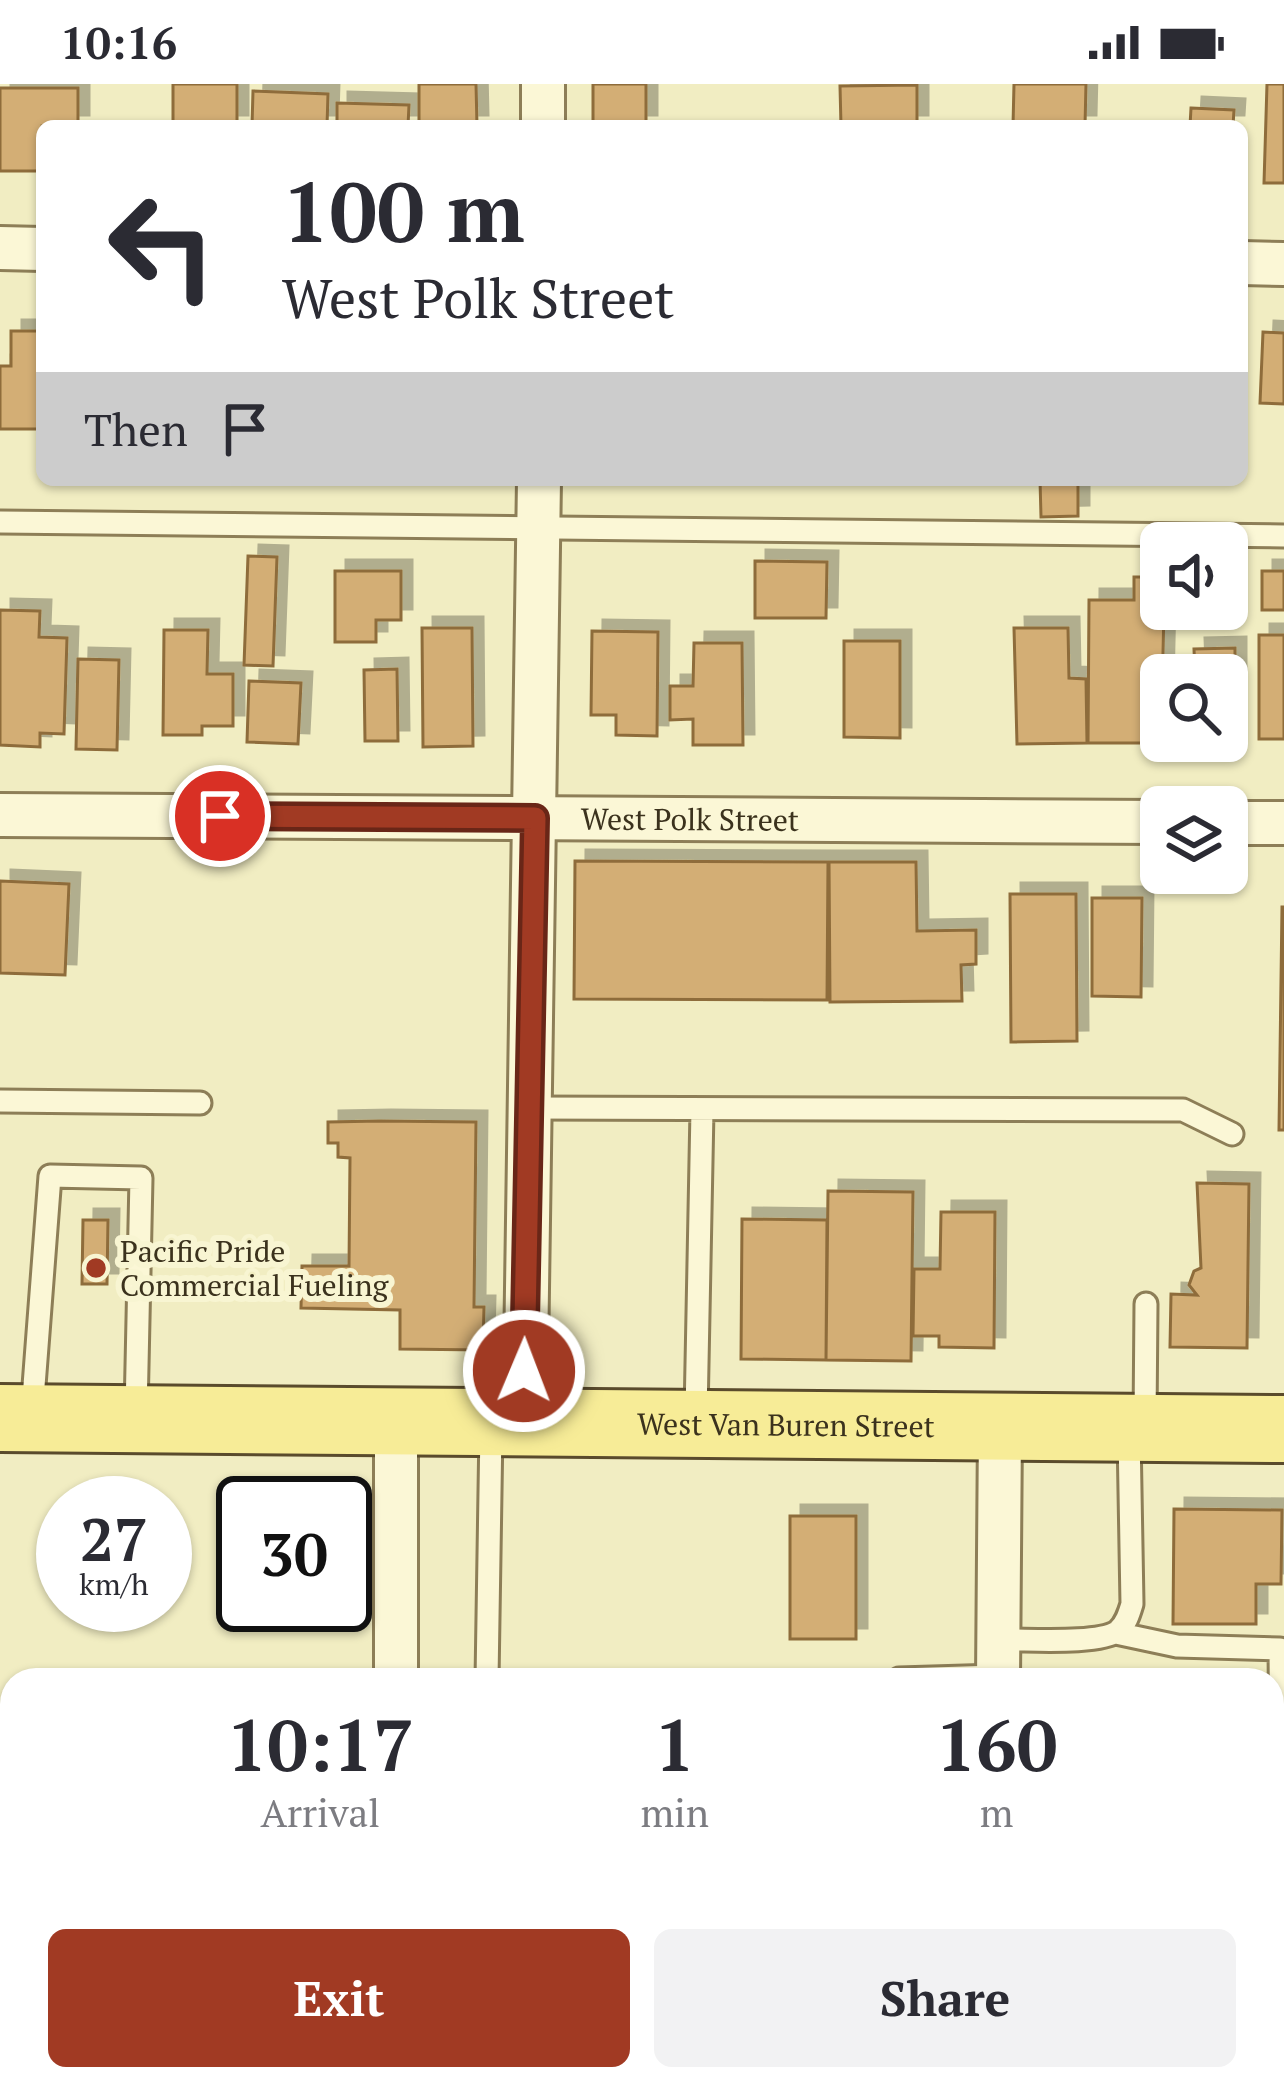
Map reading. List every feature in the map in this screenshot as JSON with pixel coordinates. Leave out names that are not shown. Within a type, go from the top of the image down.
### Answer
[{"type":"main road","name":"West Van Buren Street","points":[[16,1418],[1284,1429]]},
{"type":"street","points":[[543,84],[543,120]]},
{"type":"street","points":[[0,248],[36,249]]},
{"type":"street","points":[[1248,263],[1284,264]]},
{"type":"street","points":[[508,1423],[529,1108],[539,486]]},
{"type":"street","name":"West Polk Street","points":[[0,815],[1140,822]]},
{"type":"street","points":[[1248,823],[1284,823]]},
{"type":"street","points":[[396,1420],[396,1668]]},
{"type":"street","points":[[998,1665],[1000,1428]]},
{"type":"lane","points":[[0,522],[1284,536]]},
{"type":"lane","points":[[0,1101],[200,1103]]},
{"type":"lane","points":[[529,1108],[1183,1110],[1232,1134]]},
{"type":"lane","points":[[695,1424],[702,1110]]},
{"type":"lane","points":[[16,1418],[50,1176],[141,1178],[136,1419]]},
{"type":"lane","points":[[1116,1633],[1132,1604],[1146,1304]]},
{"type":"lane","points":[[488,1668],[508,1423]]},
{"type":"lane","points":[[998,1665],[1116,1633],[1177,1646],[1280,1649],[1280,1668]]},
{"type":"building","points":[[173,84],[237,84],[237,120],[173,120]]},
{"type":"building","points":[[419,84],[476,84],[477,120],[419,120]]},
{"type":"building","points":[[593,84],[646,84],[646,120],[593,120]]},
{"type":"building","points":[[1014,84],[1086,84],[1085,120],[1013,120]]},
{"type":"building","points":[[1267,84],[1284,84],[1284,183],[1264,183]]},
{"type":"building","points":[[917,85],[917,120],[841,120],[840,86]]},
{"type":"building","points":[[0,88],[78,88],[78,120],[36,120],[36,171],[0,171]]},
{"type":"building","points":[[253,91],[328,94],[327,120],[252,120]]},
{"type":"building","points":[[337,103],[409,105],[408,120],[337,120]]},
{"type":"building","points":[[1191,108],[1234,110],[1233,120],[1190,120]]},
{"type":"building","points":[[11,331],[36,331],[36,429],[0,429],[0,366],[11,366]]},
{"type":"building","points":[[1263,332],[1284,333],[1284,404],[1260,403]]},
{"type":"building","points":[[1040,486],[1078,486],[1078,516],[1041,517]]},
{"type":"building","points":[[248,556],[277,557],[273,666],[244,665]]},
{"type":"building","points":[[755,561],[827,562],[826,618],[755,618]]},
{"type":"building","points":[[335,571],[401,571],[401,620],[376,620],[376,642],[335,642]]},
{"type":"building","points":[[1262,571],[1284,571],[1284,610],[1262,610]]},
{"type":"building","points":[[1134,577],[1140,577],[1140,630],[1164,630],[1163,654],[1140,654],[1140,743],[1088,743],[1089,600],[1134,600]]},
{"type":"building","points":[[0,610],[40,611],[39,637],[67,638],[64,734],[40,733],[40,747],[0,745]]},
{"type":"building","points":[[422,628],[472,628],[473,746],[423,747]]},
{"type":"building","points":[[1014,628],[1068,628],[1069,678],[1086,679],[1087,743],[1017,744]]},
{"type":"building","points":[[164,630],[208,630],[207,674],[233,674],[233,726],[202,726],[202,735],[163,735]]},
{"type":"building","points":[[592,631],[658,632],[657,736],[616,735],[616,715],[591,715]]},
{"type":"building","points":[[1259,635],[1284,635],[1284,739],[1259,739]]},
{"type":"building","points":[[844,641],[900,641],[900,738],[844,737]]},
{"type":"building","points":[[694,643],[742,643],[743,745],[693,745],[693,719],[670,720],[670,686],[693,686]]},
{"type":"building","points":[[1235,648],[1235,654],[1194,654],[1194,649]]},
{"type":"building","points":[[78,659],[119,660],[117,750],[76,749]]},
{"type":"building","points":[[397,669],[398,741],[365,741],[364,670]]},
{"type":"building","points":[[249,681],[301,683],[298,744],[247,742]]},
{"type":"building","points":[[575,861],[828,862],[827,1000],[574,999]]},
{"type":"building","points":[[829,862],[916,862],[917,931],[976,930],[976,964],[961,965],[962,1001],[830,1002]]},
{"type":"building","points":[[0,881],[69,884],[65,975],[0,973]]},
{"type":"building","points":[[1010,894],[1076,894],[1077,1041],[1011,1042]]},
{"type":"building","points":[[1092,898],[1142,898],[1141,997],[1092,996]]},
{"type":"building","points":[[1282,907],[1284,1130],[1279,1130]]},
{"type":"building","points":[[328,1122],[476,1122],[474,1307],[484,1307],[483,1350],[400,1349],[400,1310],[301,1308],[302,1266],[349,1266],[350,1158],[338,1157],[338,1143],[328,1143]]},
{"type":"building","points":[[1197,1183],[1249,1184],[1247,1348],[1170,1347],[1171,1294],[1197,1295],[1189,1285],[1194,1271],[1201,1268]]},
{"type":"building","points":[[828,1191],[913,1192],[911,1361],[826,1360]]},
{"type":"building","points":[[941,1212],[995,1212],[994,1348],[939,1347],[939,1336],[913,1336],[914,1269],[940,1269]]},
{"type":"building","points":[[742,1219],[827,1220],[826,1360],[741,1359]]},
{"type":"building","points":[[83,1220],[108,1220],[107,1284],[82,1284]]},
{"type":"building","points":[[1174,1509],[1282,1510],[1281,1584],[1256,1584],[1256,1624],[1173,1624]]},
{"type":"building","points":[[790,1516],[856,1516],[856,1639],[790,1639]]},
{"type":"place","name":"Pacific Pride Commercial Fueling","points":[[96,1268]]},
{"type":"route","points":[[220,816],[535,818],[524,1371]]}]
